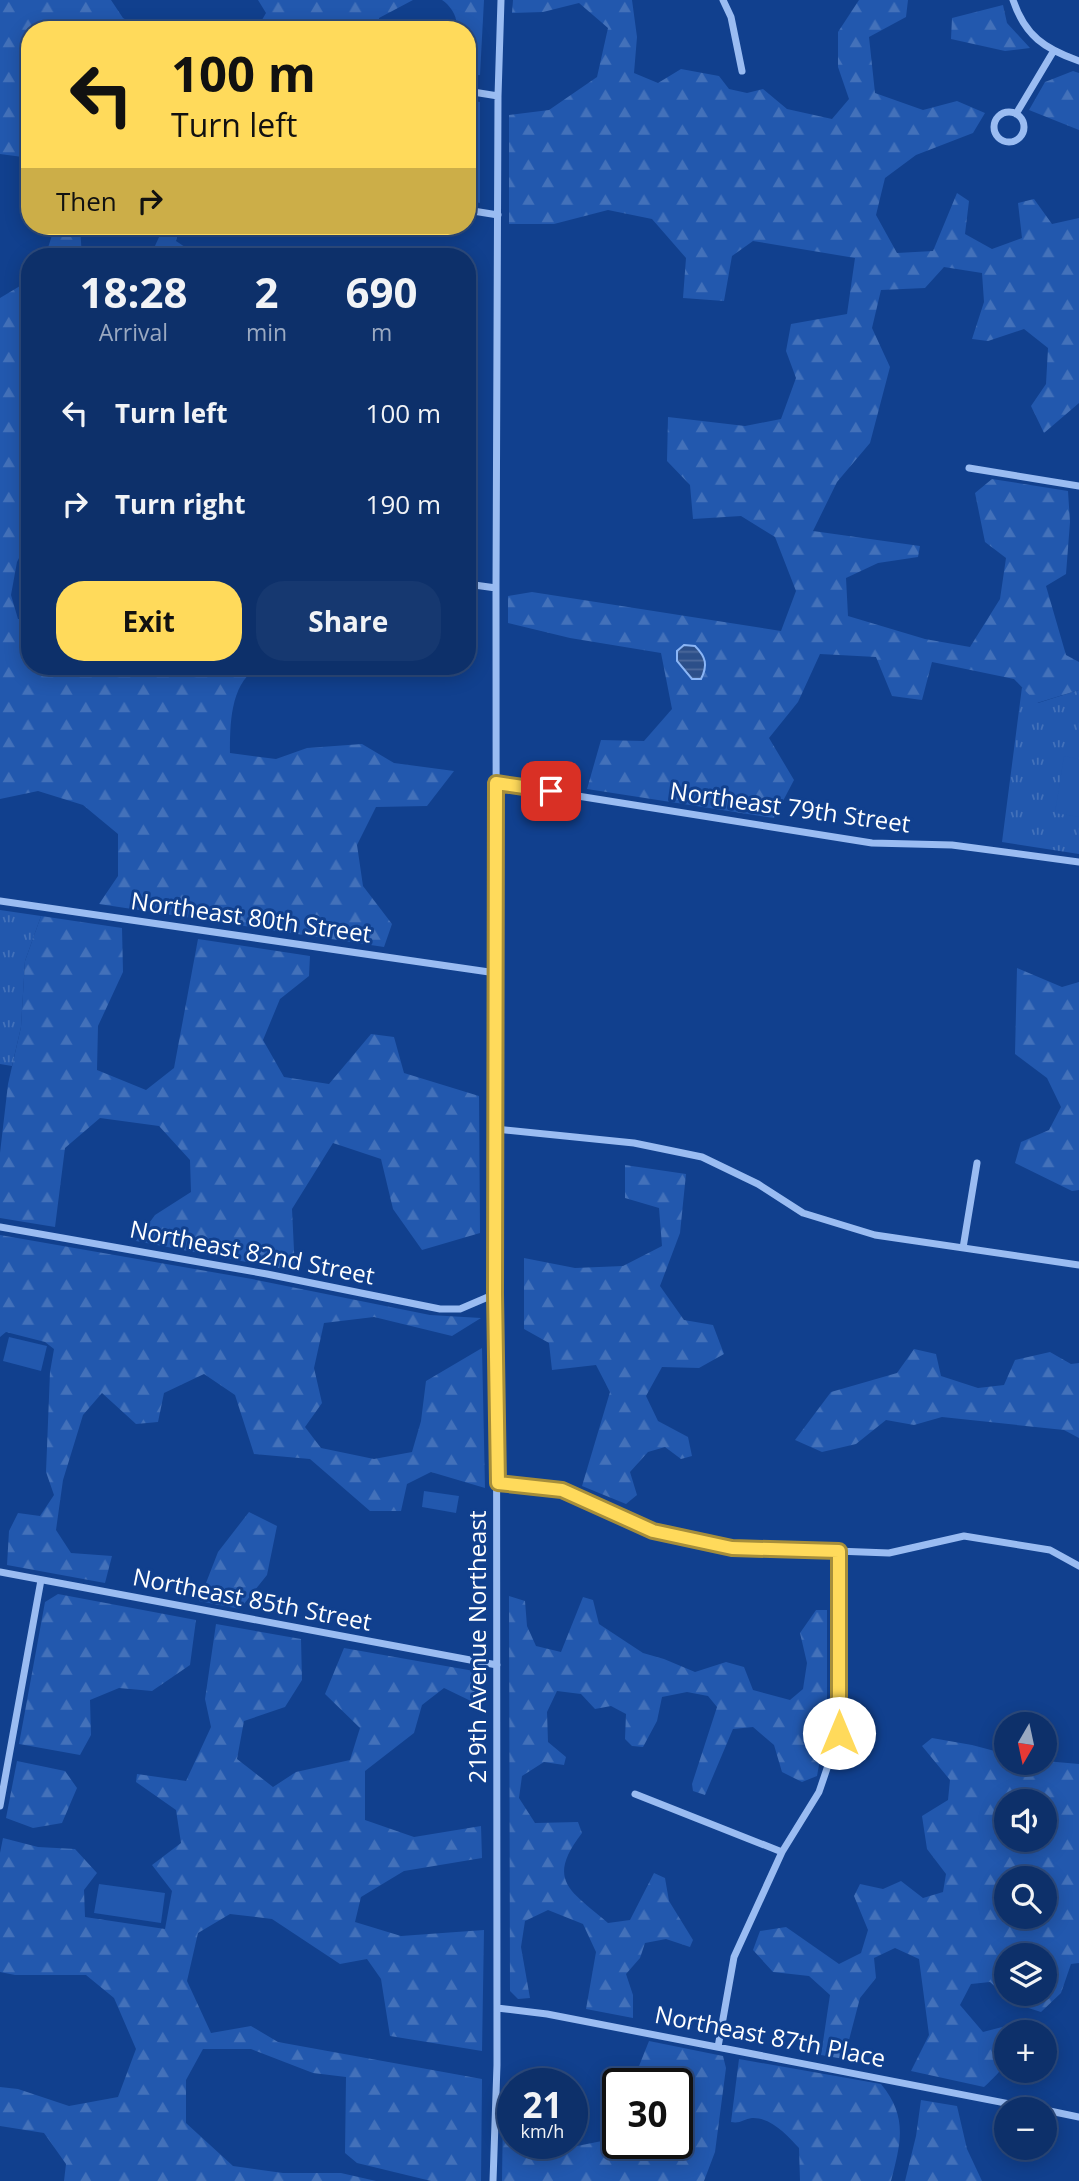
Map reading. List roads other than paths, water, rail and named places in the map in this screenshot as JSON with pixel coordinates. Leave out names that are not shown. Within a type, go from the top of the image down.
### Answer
[{"type":"street","name":"219th Avenue Northeast","points":[[493,2181],[497,2008],[496,588],[498,96],[501,0]]},
{"type":"street","points":[[723,0],[731,17],[742,71]]},
{"type":"street","points":[[1013,0],[1019,18],[1031,33],[1053,52],[1079,61]]},
{"type":"street","points":[[1016,114],[1053,52]]},
{"type":"street","points":[[476,92],[498,96]]},
{"type":"street","points":[[1006,112],[1016,114],[1023,122],[1023,132],[1017,140],[1006,142],[995,132],[995,122],[1006,112]]},
{"type":"street","points":[[476,211],[498,215]]},
{"type":"street","points":[[969,468],[1079,486]]},
{"type":"street","points":[[476,585],[496,588]]},
{"type":"street","name":"Northeast 79th Street","points":[[496,783],[872,843],[952,845],[1079,862]]},
{"type":"street","name":"Northeast 80th Street","points":[[0,901],[496,973]]},
{"type":"street","points":[[496,1129],[634,1143],[702,1157],[758,1184],[803,1213],[875,1235],[1079,1265]]},
{"type":"street","points":[[963,1248],[977,1163]]},
{"type":"street","name":"Northeast 82nd Street","points":[[0,1227],[267,1274],[440,1309],[460,1309],[495,1294]]},
{"type":"street","points":[[498,1483],[562,1490],[653,1531],[732,1548],[889,1553],[964,1536],[1050,1550],[1079,1566]]},
{"type":"street","points":[[718,2047],[734,1957],[782,1852],[819,1791],[839,1733],[839,1551]]},
{"type":"street","name":"Northeast 85th Street","points":[[0,1572],[497,1665]]},
{"type":"street","points":[[0,1806],[41,1580]]},
{"type":"street","points":[[635,1794],[782,1852]]},
{"type":"street","name":"Northeast 87th Place","points":[[497,2008],[547,2014],[994,2101]]},
{"type":"street","points":[[1057,2112],[1079,2117]]}]
